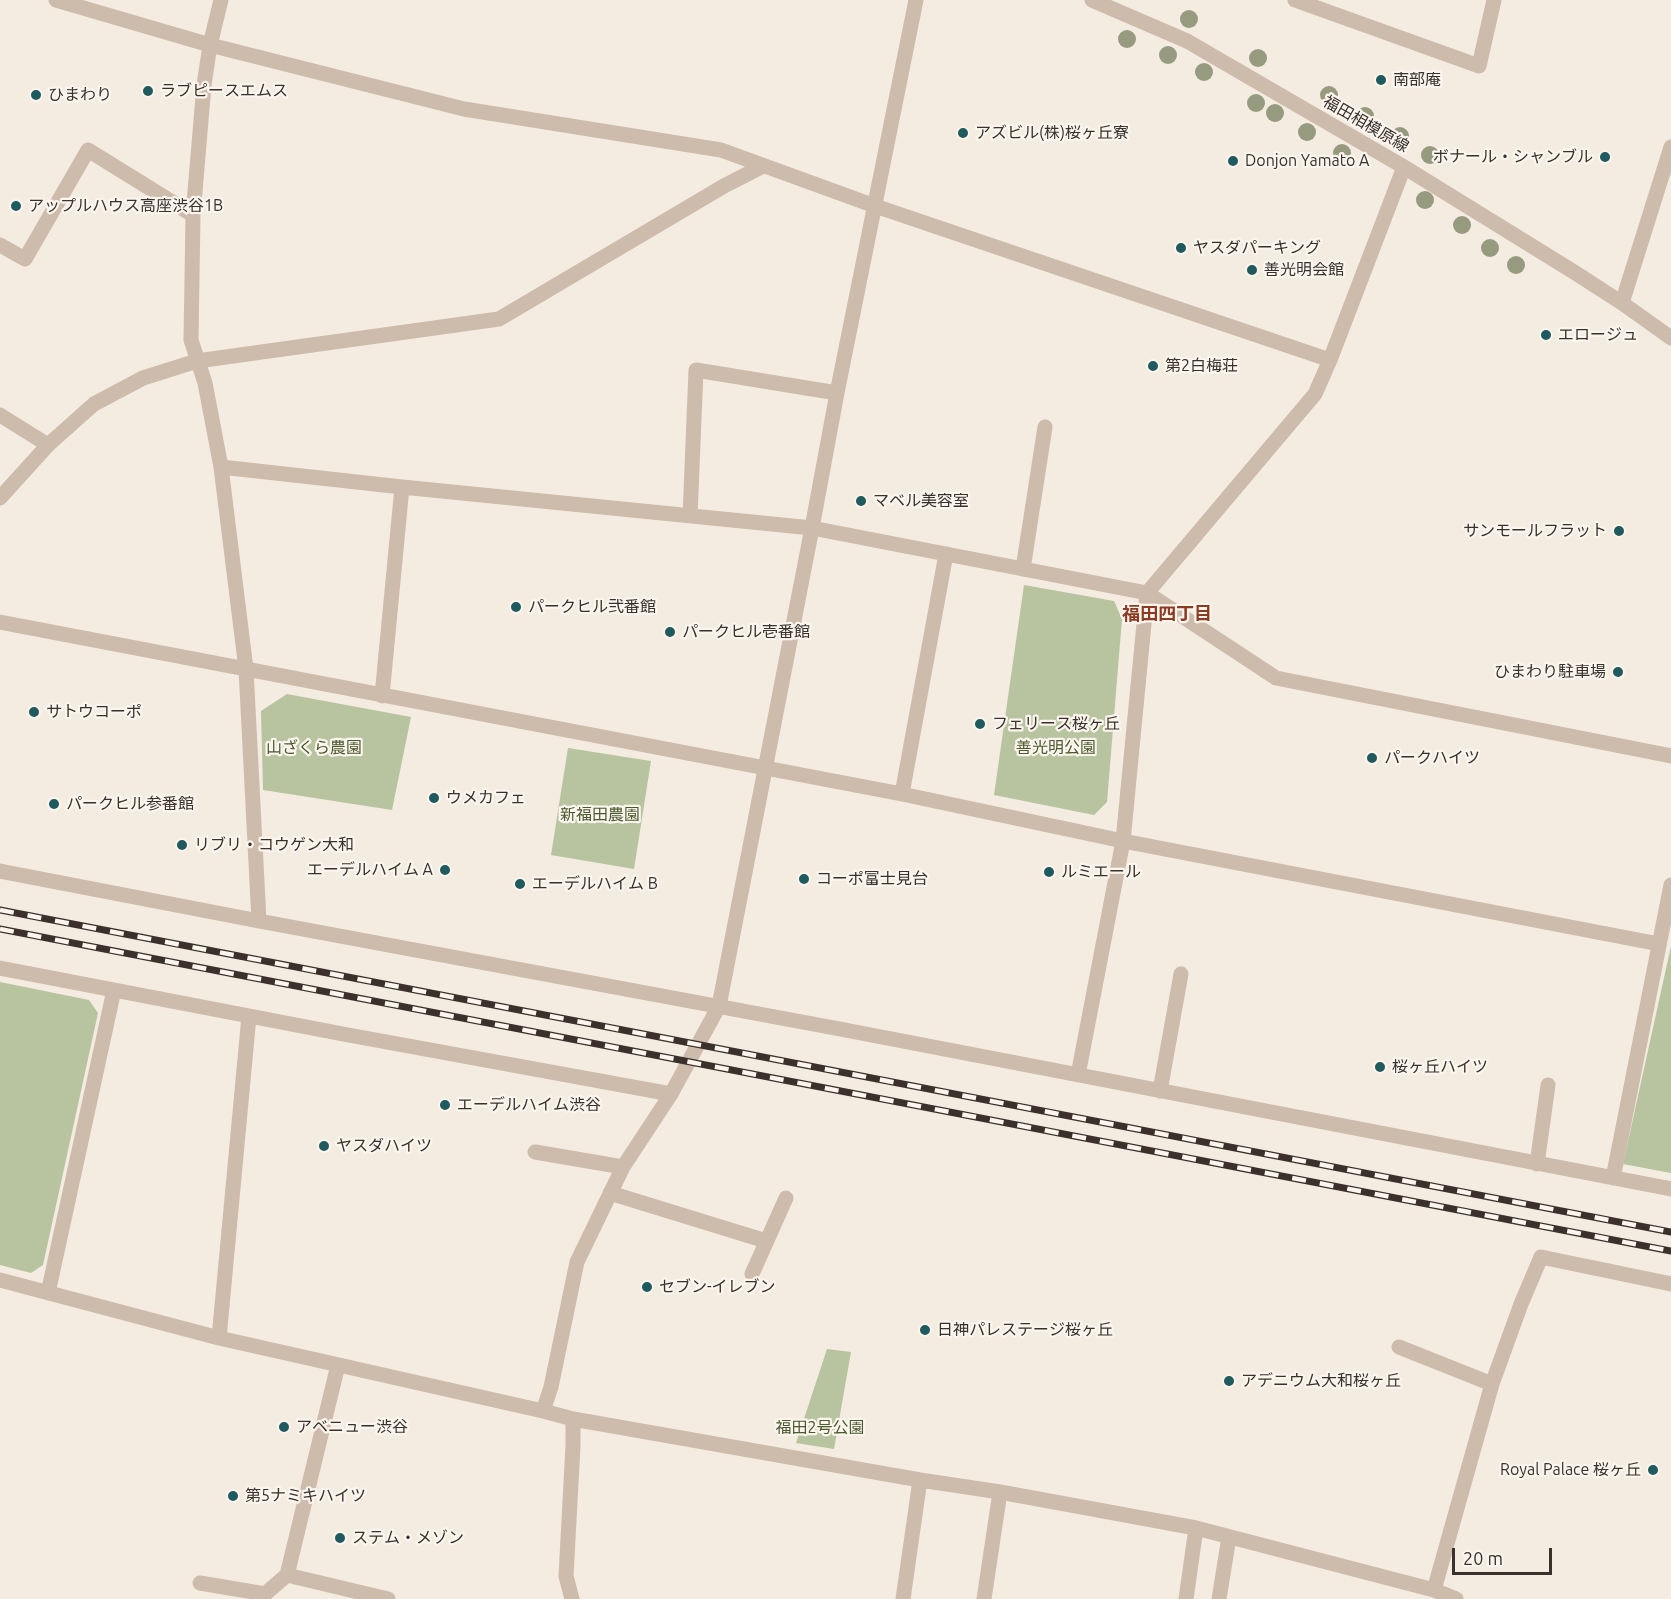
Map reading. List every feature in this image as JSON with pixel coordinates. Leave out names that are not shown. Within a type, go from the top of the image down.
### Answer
[{"type":"street","points":[[56,0],[210,45],[464,108],[721,150],[875,206],[1330,360]]},
{"type":"street","points":[[221,0],[210,45],[204,85],[193,214],[191,340],[205,383],[221,467],[246,669],[259,921]]},
{"type":"street","points":[[543,1411],[551,1387],[577,1262],[624,1167],[671,1094],[719,1006],[837,393],[916,0]]},
{"type":"street","name":"福田相模原線","points":[[1092,0],[1187,41],[1404,166],[1622,303],[1671,338]]},
{"type":"street","points":[[1295,0],[1479,66],[1494,0]]},
{"type":"street","points":[[1622,303],[1671,147]]},
{"type":"street","points":[[0,245],[25,259],[88,150],[193,214]]},
{"type":"street","points":[[0,498],[48,446],[94,404],[143,378],[197,361],[499,319],[724,186],[763,166]]},
{"type":"street","points":[[1078,1075],[1123,841],[1147,593],[1315,394],[1404,166]]},
{"type":"street","points":[[690,516],[696,370],[837,393]]},
{"type":"street","points":[[0,415],[48,446]]},
{"type":"street","points":[[1023,569],[1045,427]]},
{"type":"street","points":[[221,467],[402,488],[585,504],[812,528],[1147,593],[1276,678],[1671,756]]},
{"type":"street","points":[[382,696],[402,488]]},
{"type":"street","points":[[902,794],[946,554]]},
{"type":"street","points":[[0,622],[902,794],[1123,841],[1659,944]]},
{"type":"street","points":[[0,871],[719,1006],[1671,1190]]},
{"type":"street","points":[[1613,1178],[1671,885]]},
{"type":"street","points":[[0,968],[671,1094]]},
{"type":"street","points":[[1160,1091],[1181,974]]},
{"type":"street","points":[[48,1293],[114,990]]},
{"type":"street","points":[[219,1338],[249,1016]]},
{"type":"street","points":[[1537,1164],[1548,1085]]},
{"type":"street","points":[[535,1152],[624,1167]]},
{"type":"street","points":[[610,1194],[766,1241]]},
{"type":"street","points":[[752,1274],[786,1198]]},
{"type":"street","points":[[1434,1590],[1492,1384],[1541,1257],[1671,1284]]},
{"type":"street","points":[[0,1280],[219,1338],[573,1419],[1196,1528],[1434,1590],[1456,1599]]},
{"type":"street","points":[[1399,1347],[1492,1384]]},
{"type":"street","points":[[200,1583],[265,1594],[287,1575],[338,1365]]},
{"type":"street","points":[[572,1599],[566,1576],[573,1419]]},
{"type":"street","points":[[903,1599],[920,1480]]},
{"type":"street","points":[[984,1599],[1000,1492]]},
{"type":"street","points":[[1186,1599],[1196,1528]]},
{"type":"street","points":[[1219,1599],[1229,1537]]},
{"type":"street","points":[[287,1575],[388,1599]]},
{"type":"green space","name":"善光明公園","points":[[1024,585],[1114,601],[1122,619],[1107,802],[1094,815],[994,795]]},
{"type":"green space","name":"山ざくら農園","points":[[287,694],[411,717],[392,810],[263,790],[261,711]]},
{"type":"green space","name":"新福田農園","points":[[568,748],[651,761],[634,869],[551,855]]},
{"type":"green space","points":[[1671,946],[1671,1173],[1623,1164]]},
{"type":"green space","points":[[0,982],[89,1000],[98,1013],[43,1265],[31,1273],[0,1265]]},
{"type":"green space","name":"福田2号公園","points":[[827,1349],[851,1352],[834,1449],[796,1443]]},
{"type":"railway","points":[[0,910],[1671,1232]]},
{"type":"railway","points":[[0,929],[1671,1251]]},
{"type":"place","name":"南部庵","points":[[1381,80]]},
{"type":"place","name":"ラブピースエムス","points":[[148,91]]},
{"type":"place","name":"ひまわり","points":[[36,95]]},
{"type":"place","name":"アズビル(株)桜ヶ丘寮","points":[[963,133]]},
{"type":"place","name":"ボナール・シャンブル","points":[[1605,157]]},
{"type":"place","name":"Donjon Yamato A","points":[[1233,161]]},
{"type":"place","name":"アップルハウス高座渋谷1B","points":[[16,206]]},
{"type":"place","name":"ヤスダパーキング","points":[[1181,248]]},
{"type":"place","name":"善光明会館","points":[[1252,270]]},
{"type":"place","name":"エロージュ","points":[[1546,335]]},
{"type":"place","name":"第2白梅荘","points":[[1153,366]]},
{"type":"place","name":"マベル美容室","points":[[861,501]]},
{"type":"place","name":"サンモールフラット","points":[[1619,531]]},
{"type":"place","name":"パークヒル弐番館","points":[[516,607]]},
{"type":"place","name":"パークヒル壱番館","points":[[670,632]]},
{"type":"place","name":"ひまわり駐車場","points":[[1618,672]]},
{"type":"place","name":"サトウコーポ","points":[[34,712]]},
{"type":"place","name":"フェリース桜ヶ丘","points":[[980,724]]},
{"type":"place","name":"パークハイツ","points":[[1372,758]]},
{"type":"place","name":"ウメカフェ","points":[[434,798]]},
{"type":"place","name":"パークヒル参番館","points":[[54,804]]},
{"type":"place","name":"リブリ・コウゲン大和","points":[[182,845]]},
{"type":"place","name":"エーデルハイム A","points":[[445,870]]},
{"type":"place","name":"ルミエール","points":[[1049,872]]},
{"type":"place","name":"コーポ富士見台","points":[[804,879]]},
{"type":"place","name":"エーデルハイム B","points":[[520,884]]},
{"type":"place","name":"桜ヶ丘ハイツ","points":[[1380,1067]]},
{"type":"place","name":"エーデルハイム渋谷","points":[[445,1105]]},
{"type":"place","name":"ヤスダハイツ","points":[[324,1146]]},
{"type":"place","name":"セブン-イレブン","points":[[647,1287]]},
{"type":"place","name":"日神パレステージ桜ヶ丘","points":[[925,1330]]},
{"type":"place","name":"アデニウム大和桜ヶ丘","points":[[1229,1381]]},
{"type":"place","name":"アベニュー渋谷","points":[[284,1427]]},
{"type":"place","name":"Royal Palace 桜ヶ丘","points":[[1653,1470]]},
{"type":"place","name":"第5ナミキハイツ","points":[[233,1496]]},
{"type":"place","name":"ステム・メゾン","points":[[340,1538]]},
{"type":"district","name":"福田四丁目","points":[[1167,614]]}]
